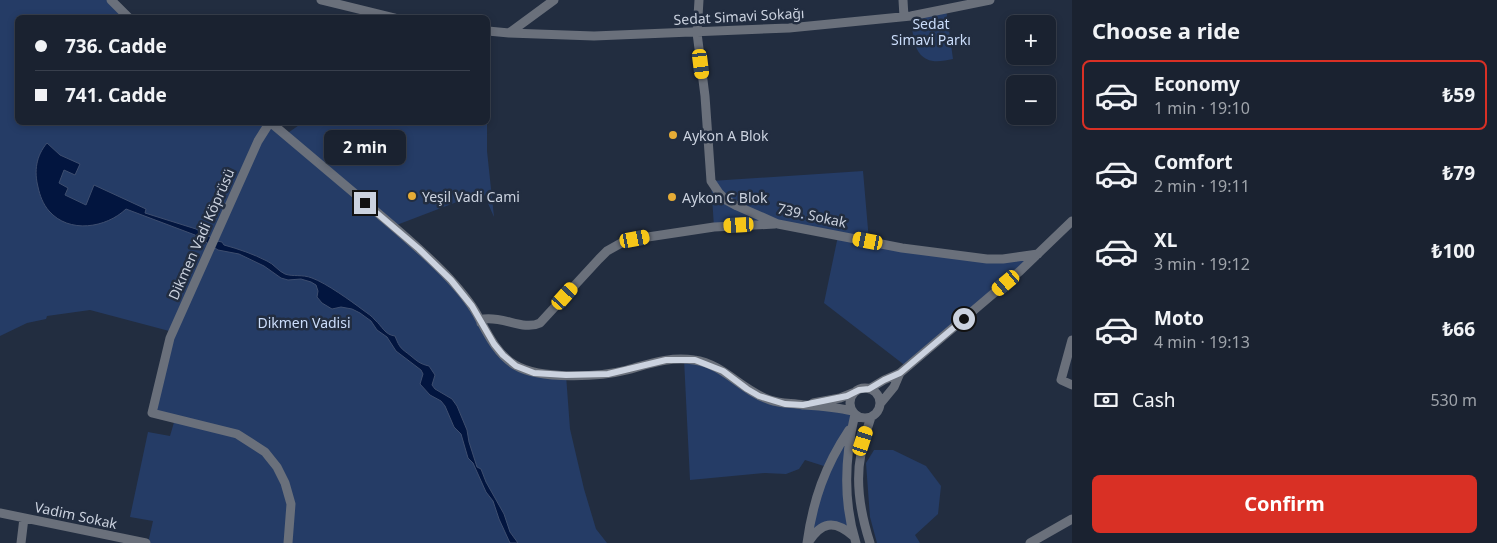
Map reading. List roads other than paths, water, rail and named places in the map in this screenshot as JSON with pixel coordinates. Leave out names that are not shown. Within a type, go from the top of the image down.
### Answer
[{"type":"street","points":[[110,0],[126,15]]},
{"type":"street","points":[[321,0],[384,15]]},
{"type":"street","points":[[509,33],[554,0]]},
{"type":"street","name":"739. Sokak","points":[[699,0],[697,33],[705,96],[711,181],[718,193],[726,200],[778,224],[902,248],[953,256],[1003,259],[1038,254]]},
{"type":"street","points":[[903,0],[904,17]]},
{"type":"street","name":"Sedat Simavi Sokağı","points":[[490,31],[594,36],[791,28],[904,17],[990,0]]},
{"type":"street","name":"Dikmen Vadi Köprüsü","points":[[268,125],[258,142],[170,338],[152,413],[237,434],[265,452],[277,467],[285,483],[291,504],[288,543]]},
{"type":"street","points":[[274,125],[419,249],[451,280],[472,306],[494,344],[516,366],[534,373],[566,375],[608,374],[666,360],[695,360],[723,371],[759,396],[785,404],[838,408],[853,412],[863,418],[871,417],[876,413],[880,404],[894,387],[900,373]]},
{"type":"street","points":[[803,405],[840,398],[869,389],[900,373],[1020,271],[1072,221]]},
{"type":"street","points":[[481,323],[484,319],[491,318],[526,326],[540,323],[599,259],[623,242],[714,227],[778,224]]},
{"type":"street","points":[[1072,340],[1061,380],[1072,386]]},
{"type":"street","points":[[869,389],[877,395],[880,404]]},
{"type":"street","points":[[855,392],[850,401],[853,412],[847,468],[849,511],[855,540]]},
{"type":"street","points":[[870,543],[862,513],[859,469],[863,441],[871,417]]},
{"type":"street","points":[[807,543],[815,500],[825,471],[852,426]]},
{"type":"street","name":"Vadim Sokak","points":[[0,513],[127,541],[146,543]]},
{"type":"street","points":[[21,543],[24,518]]},
{"type":"street","points":[[1030,543],[1072,519]]},
{"type":"street","points":[[807,543],[822,526],[830,524],[840,526],[855,540]]},
{"type":"place","name":"Aykon A Blok","points":[[673,135]]},
{"type":"place","name":"Yeşil Vadi Cami","points":[[412,196]]},
{"type":"place","name":"Aykon C Blok","points":[[672,197]]},
{"type":"park label","name":"Sedat Simavi Parkı","points":[[931,32]]},
{"type":"park label","name":"Dikmen Vadisi","points":[[304,322]]}]
